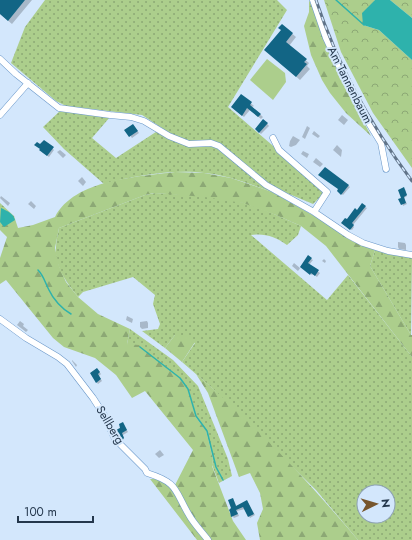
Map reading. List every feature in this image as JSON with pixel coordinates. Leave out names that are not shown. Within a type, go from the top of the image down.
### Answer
[{"type":"street","name":"Am Tannenbaum","points":[[313,0],[326,38],[345,79],[381,143],[386,169]]},
{"type":"street","points":[[0,59],[59,108],[131,116],[144,121],[169,136],[189,144],[211,143],[219,146],[266,185],[314,212],[348,235],[363,243],[388,251],[412,255]]},
{"type":"street","points":[[0,116],[28,83]]},
{"type":"street","points":[[273,138],[279,150],[327,192],[314,212]]},
{"type":"street","name":"Sellberg","points":[[0,319],[26,338],[58,357],[71,368],[96,402],[118,442],[145,469],[147,473],[164,479],[170,483],[179,495],[189,516],[208,540]]},
{"type":"green space","points":[[45,0],[277,0],[287,10],[228,107],[279,151],[323,192],[320,197],[313,204],[277,189],[272,192],[230,178],[213,174],[192,172],[153,174],[127,178],[104,184],[64,149],[43,127],[61,110],[110,117],[92,138],[116,158],[162,128],[142,115],[66,106],[56,101],[11,63],[25,27]]},
{"type":"green space","points":[[309,0],[354,103],[371,136],[346,113],[322,80],[311,55],[304,26],[309,12]]},
{"type":"green space","points":[[324,0],[375,0],[363,25],[379,30],[412,60],[412,168],[373,113],[341,52]]},
{"type":"green space","points":[[390,0],[412,0],[412,18]]},
{"type":"green space","points":[[267,59],[285,73],[286,82],[273,100],[250,80]]},
{"type":"green space","points":[[175,172],[204,173],[231,178],[272,192],[316,217],[352,241],[375,250],[370,266],[412,335],[412,357],[326,246],[301,226],[243,203],[205,197],[154,193],[145,195],[59,228],[55,248],[59,266],[66,282],[78,297],[98,314],[130,329],[127,344],[139,345],[180,378],[188,388],[197,419],[206,430],[213,459],[212,466],[233,521],[246,540],[197,540],[150,479],[158,479],[175,485],[193,450],[145,391],[132,398],[116,375],[95,358],[64,347],[53,338],[6,280],[0,284],[0,258],[7,237],[0,230],[0,203],[14,216],[18,228],[33,225],[55,217],[64,204],[92,187],[126,178]]},
{"type":"green space","points":[[155,193],[233,200],[259,208],[301,226],[298,235],[287,245],[270,236],[251,235],[327,300],[348,275],[412,357],[412,540],[358,540],[316,490],[211,387],[182,362],[195,343],[175,335],[165,348],[142,331],[158,329],[160,324],[153,304],[155,295],[133,277],[83,292],[78,297],[62,274],[57,261],[56,245],[59,228],[145,195]]},
{"type":"green space","points":[[375,250],[412,257],[411,335],[370,266]]},
{"type":"green space","points":[[130,329],[173,360],[198,386],[228,459],[232,476],[219,483],[212,465],[213,459],[206,430],[197,419],[188,388],[127,344]]},
{"type":"green space","points":[[175,335],[184,335],[195,342],[182,362],[165,348]]},
{"type":"green space","points":[[196,374],[260,433],[320,496],[358,540],[260,540],[257,523],[263,509],[260,493],[250,473],[239,477],[208,393]]},
{"type":"shaded area","points":[[375,0],[390,0],[412,18],[412,60],[379,30],[363,25],[362,13]]},
{"type":"shaded area","points":[[1,208],[8,211],[15,220],[4,227],[0,222]]},
{"type":"building","points":[[0,0],[25,0],[8,21],[0,14]]},
{"type":"building","points":[[282,24],[293,33],[286,42],[307,59],[304,62],[307,64],[296,77],[264,50],[281,30],[278,28]]},
{"type":"building","points":[[241,94],[252,102],[250,105],[261,114],[258,117],[247,108],[242,116],[231,107]]},
{"type":"building","points":[[263,119],[268,123],[259,133],[255,129]]},
{"type":"building","points":[[133,124],[138,131],[129,137],[124,130]]},
{"type":"building","points":[[44,140],[54,147],[47,156],[34,145],[37,142],[40,144]]},
{"type":"building","points":[[325,167],[349,185],[341,195],[337,191],[338,189],[318,175]]},
{"type":"building","points":[[404,187],[407,195],[404,197],[406,203],[401,205],[398,199],[401,198],[398,190]]},
{"type":"building","points":[[362,203],[366,206],[352,223],[354,225],[350,230],[341,223],[345,218],[347,219],[355,208],[357,210]]},
{"type":"building","points":[[308,255],[312,258],[308,263],[319,270],[315,276],[311,273],[310,275],[300,267]]},
{"type":"building","points":[[97,368],[100,372],[98,374],[101,379],[96,383],[90,373]]},
{"type":"building","points":[[123,422],[127,430],[122,433],[124,438],[122,440],[116,430],[120,428],[119,424]]},
{"type":"building","points":[[233,498],[236,506],[247,500],[254,514],[248,517],[243,507],[236,510],[238,514],[231,517],[229,510],[231,508],[228,500]]},
{"type":"waterway","points":[[336,0],[364,25]]},
{"type":"waterway","points":[[38,270],[55,300],[61,307],[71,314]]},
{"type":"waterway","points":[[140,347],[180,378],[188,389],[196,416],[207,431],[216,467],[223,480]]},
{"type":"railway","points":[[316,0],[345,72],[357,95],[383,139],[412,181]]}]
